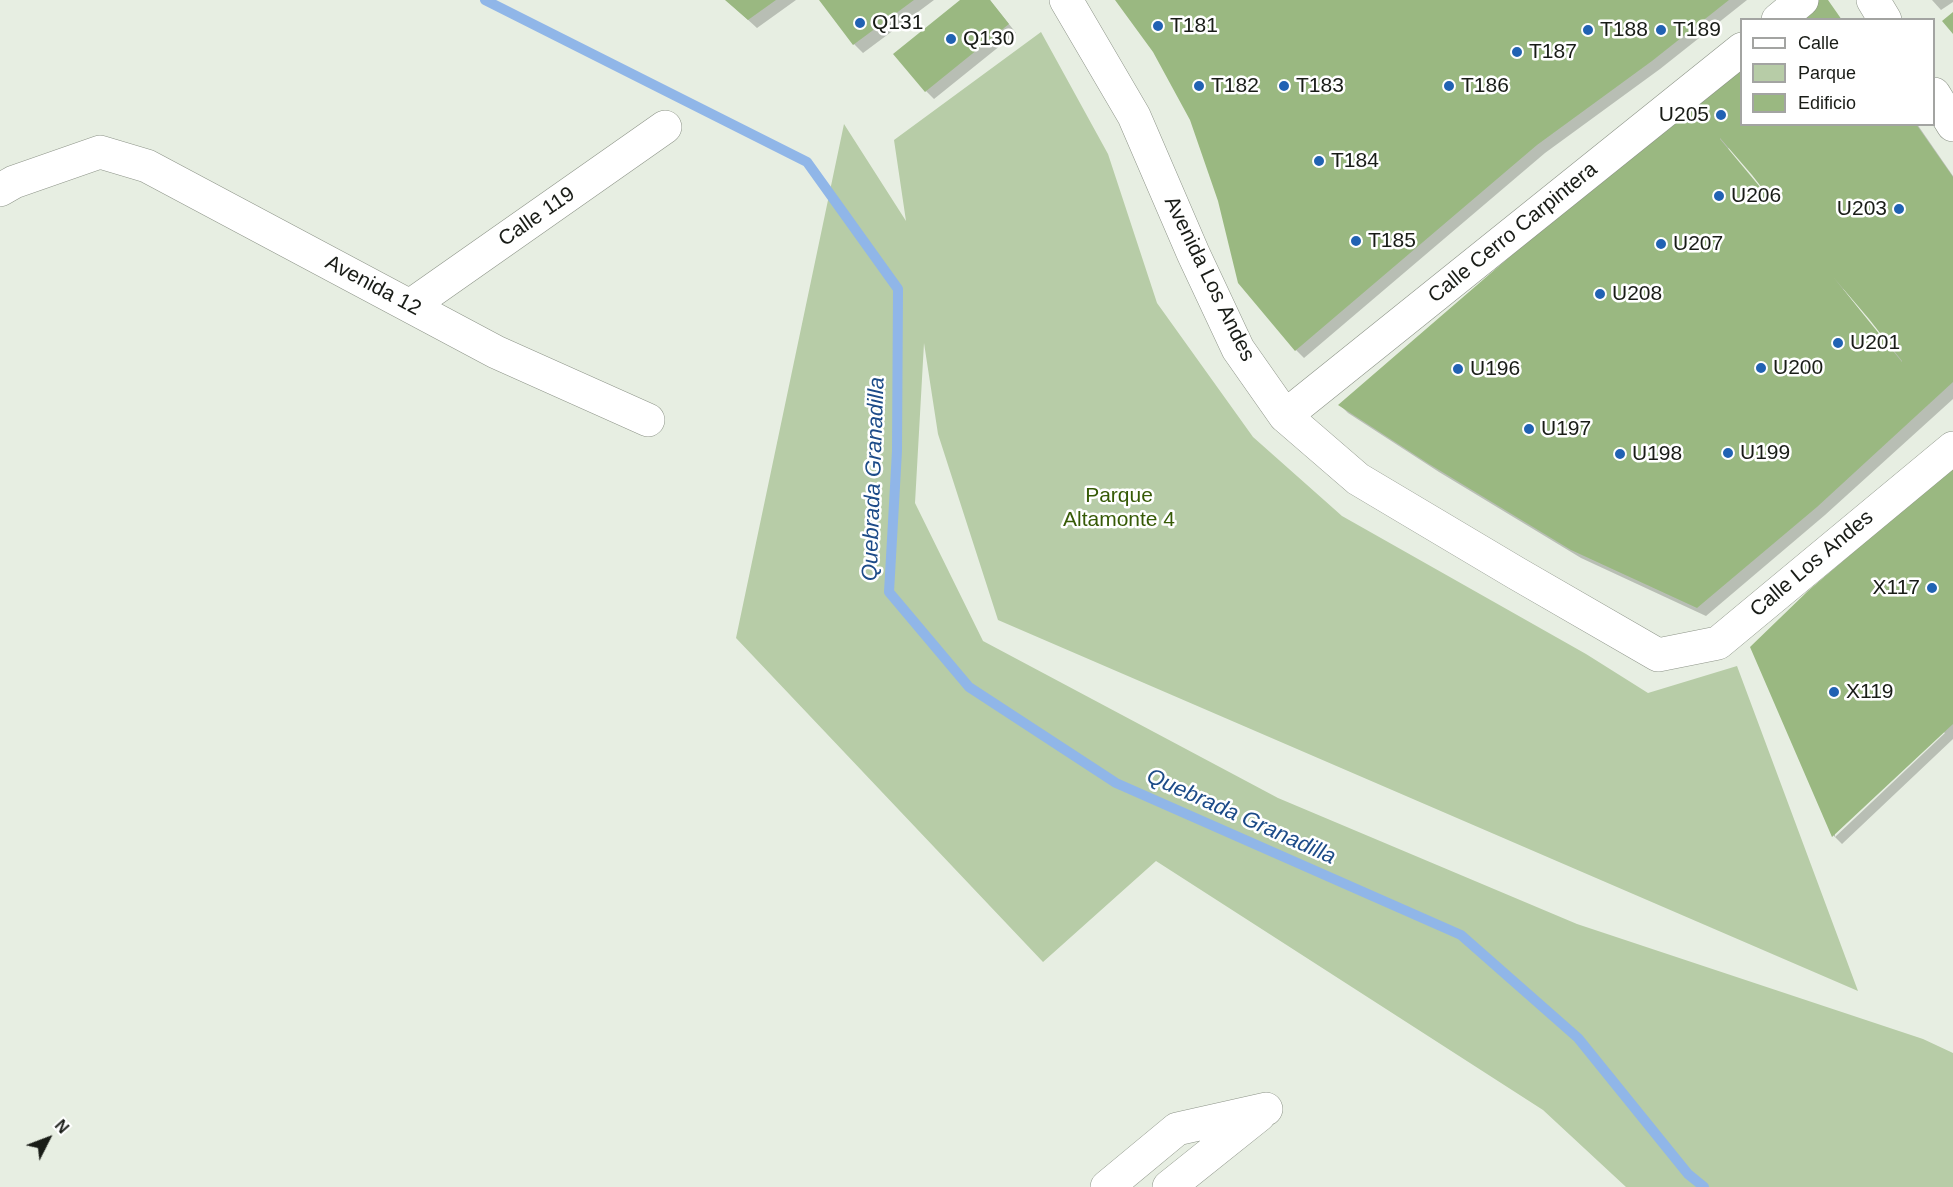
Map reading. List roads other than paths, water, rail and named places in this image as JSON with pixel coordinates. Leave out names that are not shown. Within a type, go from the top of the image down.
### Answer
[{"type":"street","name":"Avenida Los Andes","points":[[1066,0],[1134,116],[1193,254],[1238,349],[1286,416],[1358,479],[1658,655]]},
{"type":"street","points":[[1780,18],[1802,0]]},
{"type":"street","points":[[1873,0],[1884,18]]},
{"type":"street","name":"Calle Cerro Carpintera","points":[[1286,416],[1740,51]]},
{"type":"street","points":[[1935,96],[1953,125]]},
{"type":"street","name":"Calle 119","points":[[410,306],[665,127]]},
{"type":"street","name":"Avenida 12","points":[[0,190],[14,182],[100,153],[147,166],[496,352],[648,420]]},
{"type":"street","name":"Calle Los Andes","points":[[1658,655],[1718,643],[1953,448]]},
{"type":"street","points":[[1107,1187],[1177,1130],[1266,1109],[1169,1187]]},
{"type":"waterway","name":"Quebrada Granadilla","points":[[485,0],[807,162],[898,289],[897,451],[889,592],[969,687],[1116,783],[1461,935],[1578,1038],[1688,1174],[1704,1187]]},
{"type":"place","name":"Q131","points":[[860,23]]},
{"type":"place","name":"T181","points":[[1158,26]]},
{"type":"place","name":"T188","points":[[1588,30]]},
{"type":"place","name":"T189","points":[[1661,30]]},
{"type":"place","name":"Q130","points":[[951,39]]},
{"type":"place","name":"T187","points":[[1517,52]]},
{"type":"place","name":"T182","points":[[1199,86]]},
{"type":"place","name":"T183","points":[[1284,86]]},
{"type":"place","name":"T186","points":[[1449,86]]},
{"type":"place","name":"U205","points":[[1721,115]]},
{"type":"place","name":"T184","points":[[1319,161]]},
{"type":"place","name":"U206","points":[[1719,196]]},
{"type":"place","name":"U203","points":[[1899,209]]},
{"type":"place","name":"T185","points":[[1356,241]]},
{"type":"place","name":"U207","points":[[1661,244]]},
{"type":"place","name":"U208","points":[[1600,294]]},
{"type":"place","name":"U201","points":[[1838,343]]},
{"type":"place","name":"U200","points":[[1761,368]]},
{"type":"place","name":"U196","points":[[1458,369]]},
{"type":"place","name":"U197","points":[[1529,429]]},
{"type":"place","name":"U199","points":[[1728,453]]},
{"type":"place","name":"U198","points":[[1620,454]]},
{"type":"place","name":"X117","points":[[1932,588]]},
{"type":"place","name":"X119","points":[[1834,692]]},
{"type":"park label","name":"Parque Altamonte 4","points":[[1119,508]]}]
